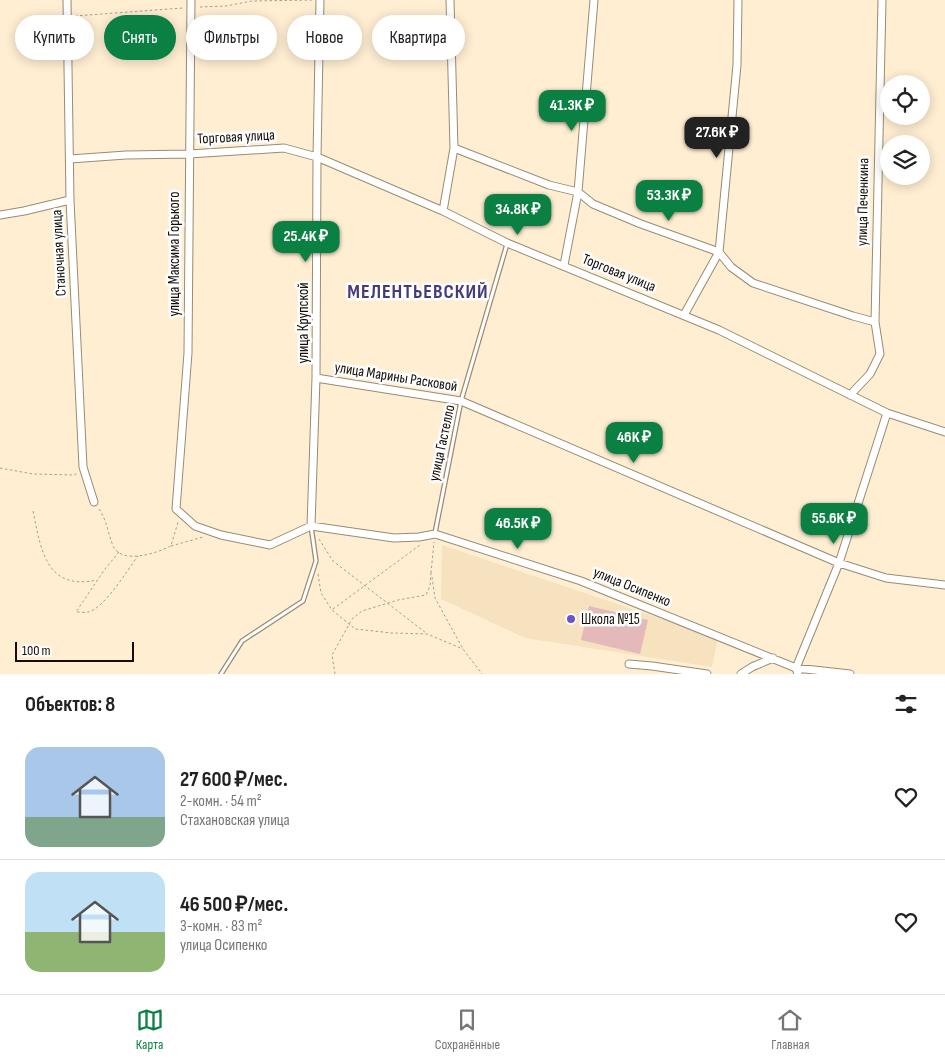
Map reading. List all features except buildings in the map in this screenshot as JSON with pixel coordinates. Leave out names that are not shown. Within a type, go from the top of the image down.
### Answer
[{"type":"street","name":"Станочная улица","points":[[68,0],[70,200],[82,467],[94,502]]},
{"type":"street","name":"улица Максима Горького","points":[[176,509],[188,353],[191,0]]},
{"type":"street","name":"улица Крупской","points":[[311,526],[316,378],[320,0]]},
{"type":"street","points":[[443,211],[454,148],[450,0]]},
{"type":"street","points":[[564,265],[578,192],[594,0]]},
{"type":"street","points":[[684,315],[719,252],[737,65],[738,0]]},
{"type":"street","name":"улица Печенкина","points":[[850,395],[870,374],[880,354],[875,322],[882,0]]},
{"type":"street","name":"Торговая улица","points":[[70,159],[284,148],[317,157],[443,211],[507,243],[719,330],[887,413],[945,432]]},
{"type":"street","points":[[454,148],[549,185],[578,192],[593,204],[719,252],[731,267],[753,283],[875,322]]},
{"type":"street","points":[[0,215],[70,200]]},
{"type":"street","name":"улица Марины Расковой","points":[[316,378],[461,401],[839,564],[886,578],[945,585]]},
{"type":"street","points":[[797,671],[839,564],[887,413]]},
{"type":"street","points":[[176,509],[195,526],[221,535],[270,545],[311,526]]},
{"type":"street","name":"улица Осипенко","points":[[311,526],[394,538],[420,537],[435,534],[580,581],[773,658],[797,671],[850,674]]},
{"type":"street","points":[[741,674],[773,658]]},
{"type":"street","points":[[629,664],[707,674]]},
{"type":"lane","name":"улица Гастелло","points":[[435,534],[461,401],[507,243]]},
{"type":"lane","points":[[221,674],[242,641],[303,601],[316,561],[311,526]]},
{"type":"path","points":[[0,468],[33,474],[75,475],[82,467]]},
{"type":"path","points":[[94,502],[108,524],[114,548],[122,555],[138,556],[159,552],[171,546],[204,537]]},
{"type":"path","points":[[171,546],[178,520],[176,509]]},
{"type":"path","points":[[33,511],[41,548],[58,575],[71,582],[98,580]]},
{"type":"path","points":[[311,526],[333,561],[427,634],[463,650]]},
{"type":"path","points":[[335,674],[332,655],[352,619],[362,611],[398,600],[426,595],[430,586],[435,534]]},
{"type":"path","points":[[332,610],[419,545]]},
{"type":"path","points":[[119,552],[76,612],[90,612],[104,601],[113,592],[138,556]]},
{"type":"path","points":[[316,561],[321,594],[332,610],[355,629],[427,634]]},
{"type":"path","points":[[431,573],[435,598],[463,650],[482,674]]},
{"type":"shaded area","name":"Школа №15","points":[[442,545],[718,638],[712,667],[525,638],[441,599]]},
{"type":"shaded area","points":[[589,606],[648,620],[640,654],[581,640]]},
{"type":"place","name":"Школа №15","points":[[571,619]]},
{"type":"district","name":"МЕЛЕНТЬЕВСКИЙ","points":[[418,292]]}]
